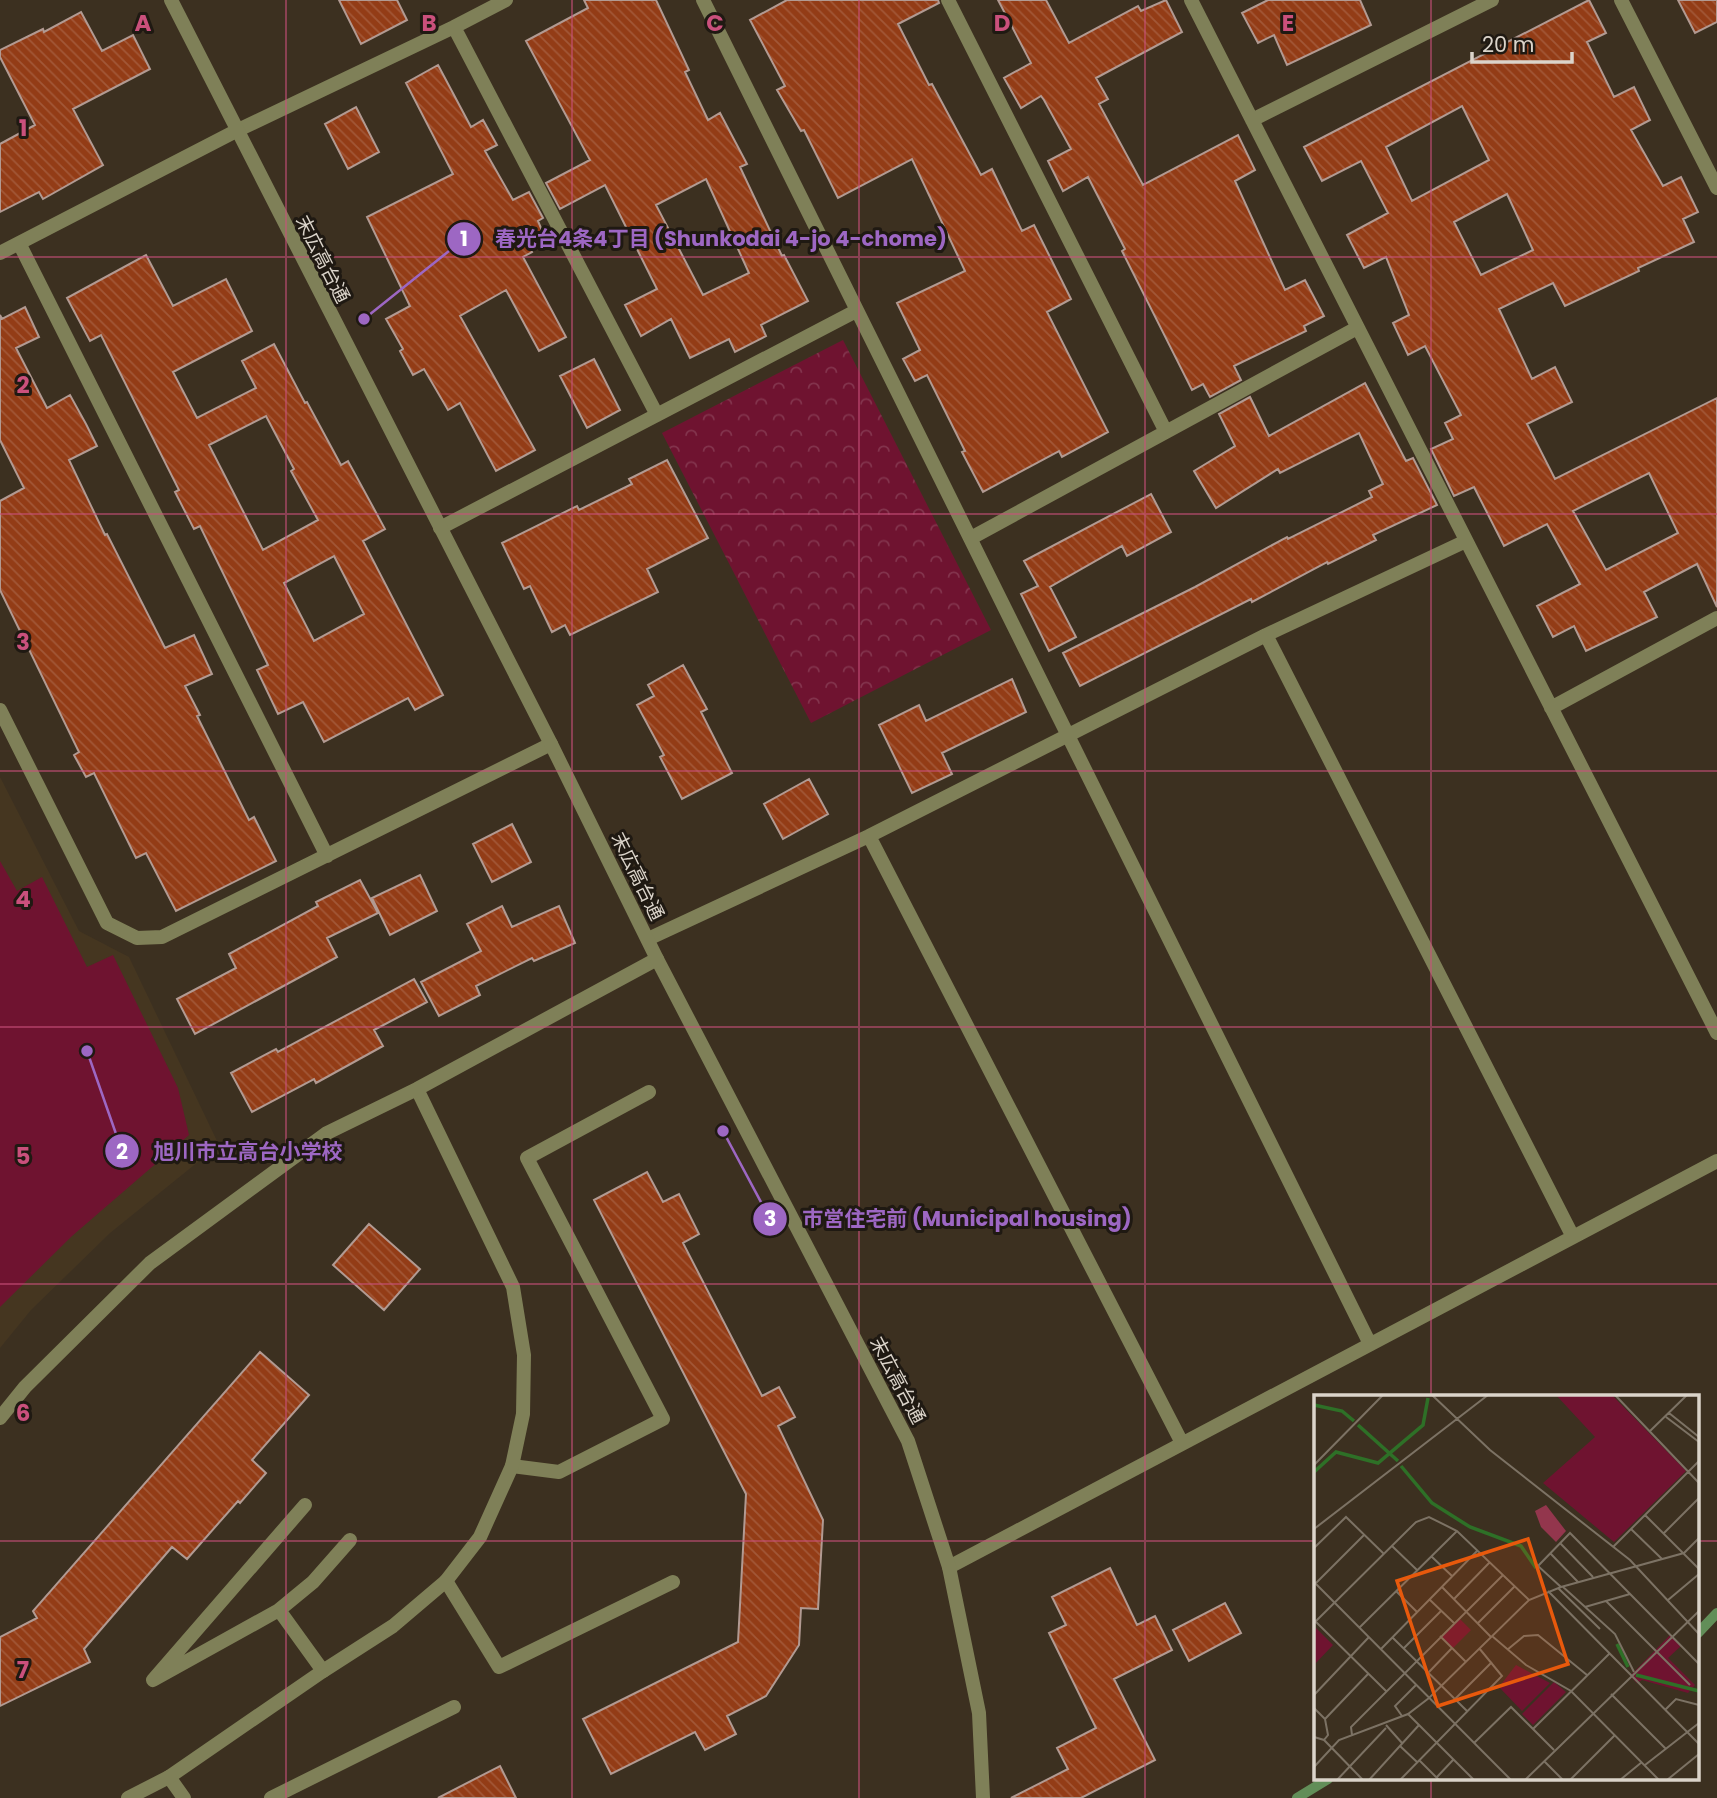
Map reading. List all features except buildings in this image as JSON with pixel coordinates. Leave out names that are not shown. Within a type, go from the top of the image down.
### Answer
[{"type":"street","name":"末広高台通","points":[[171,0],[551,744],[657,959],[908,1441],[948,1567],[979,1713],[983,1798]]},
{"type":"street","points":[[0,253],[236,131],[506,0]]},
{"type":"street","points":[[703,0],[1370,1344]]},
{"type":"street","points":[[948,0],[1166,432]]},
{"type":"street","points":[[1191,0],[1717,1033]]},
{"type":"street","points":[[1252,120],[1492,0]]},
{"type":"street","points":[[1622,0],[1717,188]]},
{"type":"street","points":[[454,27],[657,415]]},
{"type":"street","points":[[19,243],[327,856]]},
{"type":"street","points":[[440,528],[856,311]]},
{"type":"street","points":[[971,538],[1357,328]]},
{"type":"street","points":[[648,939],[869,836],[1265,635],[1466,541]]},
{"type":"street","points":[[1551,708],[1717,618]]},
{"type":"street","points":[[1265,635],[1573,1237]]},
{"type":"street","points":[[0,710],[107,923],[136,938],[162,937],[551,744]]},
{"type":"street","points":[[869,836],[1182,1444]]},
{"type":"street","points":[[0,1418],[25,1387],[150,1264],[327,1133],[417,1089],[657,959]]},
{"type":"street","points":[[128,1798],[169,1777],[393,1626],[446,1581],[480,1537],[512,1466],[523,1414],[524,1355],[513,1287],[417,1089]]},
{"type":"street","points":[[512,1466],[559,1472],[663,1419],[527,1158],[649,1092]]},
{"type":"street","points":[[948,1567],[1717,1161]]},
{"type":"street","points":[[305,1505],[153,1680],[279,1610],[313,1582],[350,1540]]},
{"type":"street","points":[[446,1581],[499,1667],[673,1582]]},
{"type":"street","points":[[279,1610],[323,1671]]},
{"type":"street","points":[[271,1798],[454,1707]]},
{"type":"street","points":[[169,1777],[184,1798]]},
{"type":"shaded area","points":[[0,777],[79,931],[129,957],[219,1145],[110,1233],[31,1310],[0,1348]]},
{"type":"green space","points":[[843,340],[991,630],[811,723],[662,433]]},
{"type":"green space","points":[[0,861],[17,891],[42,877],[87,967],[113,955],[178,1088],[189,1135],[72,1236],[0,1307]]},
{"type":"waterway","points":[[1700,1631],[1717,1613]]},
{"type":"waterway","points":[[1297,1798],[1326,1780]]},
{"type":"place","name":"春光台4条4丁目 (Shunkodai 4-jo 4-chome)","points":[[364,319]]},
{"type":"place","name":"旭川市立高台小学校","points":[[87,1051]]},
{"type":"place","name":"市営住宅前 (Municipal housing)","points":[[723,1131]]}]
